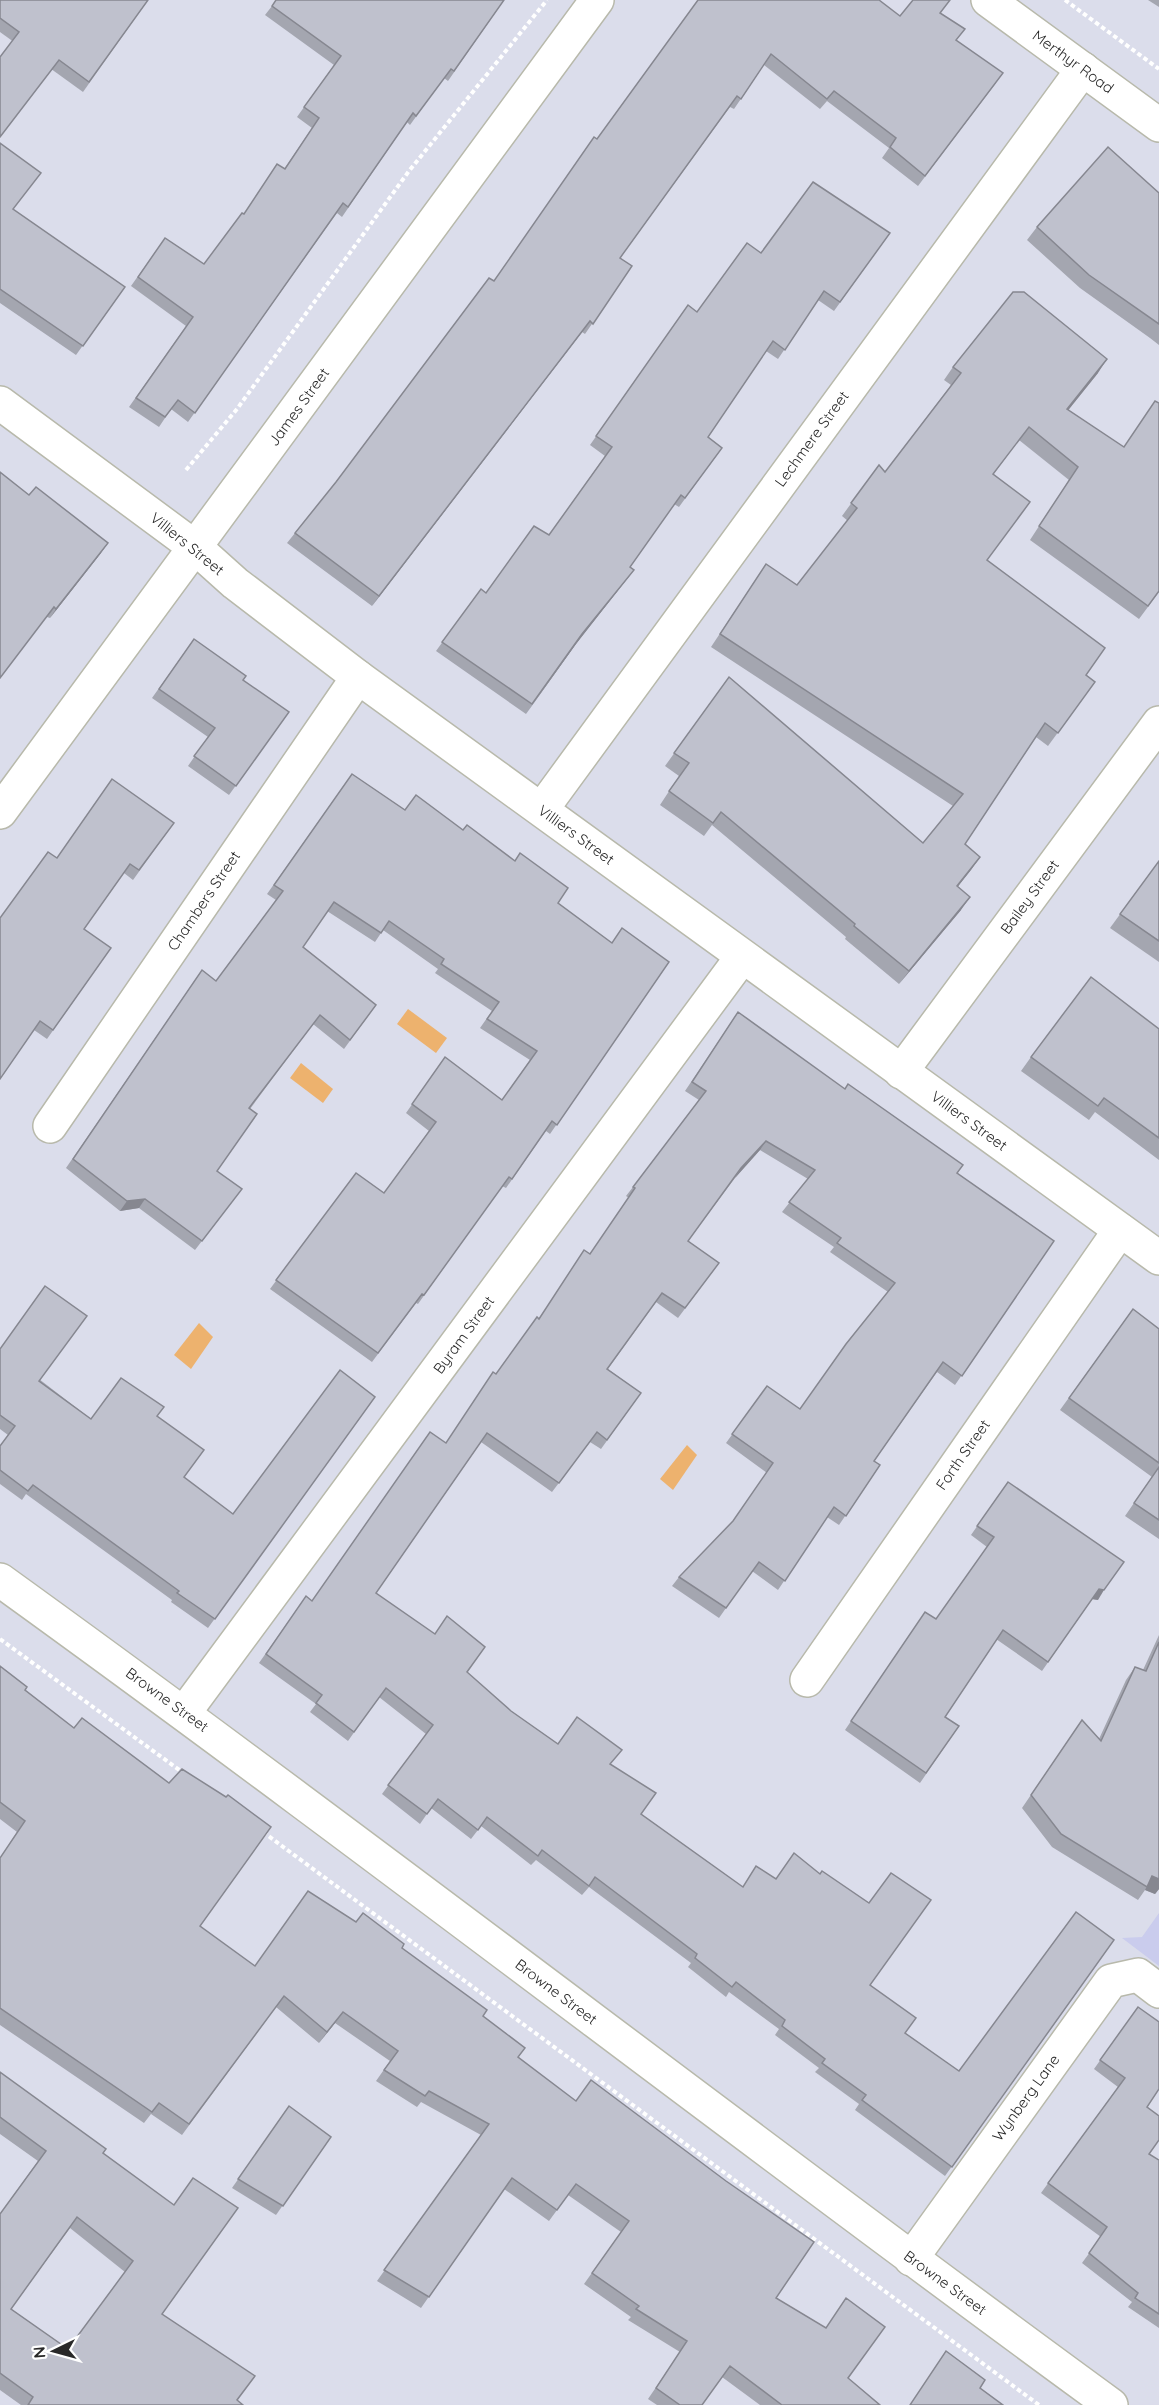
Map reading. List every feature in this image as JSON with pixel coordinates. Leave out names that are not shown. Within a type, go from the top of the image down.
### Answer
[{"type":"street","name":"James Street","points":[[0,812],[196,549],[597,0]]},
{"type":"street","name":"Merthyr Road","points":[[988,0],[1159,125]]},
{"type":"street","name":"Lechmere Street","points":[[542,809],[1083,69]]},
{"type":"street","name":"Villiers Street","points":[[0,403],[196,549],[235,583],[358,677],[1159,1258]]},
{"type":"street","name":"Chambers Street","points":[[50,1126],[358,677]]},
{"type":"street","name":"Bailey Street","points":[[901,1072],[1159,723]]},
{"type":"street","name":"Byram Street","points":[[184,1713],[742,957]]},
{"type":"street","name":"Forth Street","points":[[807,1680],[1120,1230]]},
{"type":"street","name":"Browne Street","points":[[0,1580],[184,1713],[911,2259],[1111,2405]]},
{"type":"street","name":"Wynberg Lane","points":[[911,2259],[1111,1981],[1138,1975],[1159,1991]]},
{"type":"path","points":[[186,470],[237,409],[409,171],[547,0]]},
{"type":"path","points":[[1065,0],[1159,69]]},
{"type":"path","points":[[0,1639],[189,1777]]},
{"type":"path","points":[[255,1826],[1039,2405]]},
{"type":"shaded area","points":[[408,1009],[447,1038],[436,1053],[397,1024]]},
{"type":"shaded area","points":[[301,1063],[333,1089],[323,1103],[290,1078]]},
{"type":"shaded area","points":[[199,1323],[213,1337],[191,1369],[174,1355]]},
{"type":"shaded area","points":[[687,1445],[697,1455],[673,1490],[660,1479]]},
{"type":"shaded area","points":[[1159,1913],[1159,1966],[1122,1938],[1142,1937]]},
{"type":"building","points":[[0,0],[148,0],[89,82],[59,60],[0,137],[0,57],[19,32],[0,18]]},
{"type":"building","points":[[276,0],[504,0],[454,71],[451,69],[416,116],[413,113],[348,207],[343,203],[195,413],[178,400],[165,417],[136,398],[193,317],[138,277],[165,238],[204,264],[242,213],[244,214],[277,164],[285,169],[319,118],[304,107],[341,56],[272,6]]},
{"type":"building","points":[[698,0],[879,0],[900,16],[913,0],[950,0],[940,13],[965,29],[956,40],[1003,73],[925,176],[890,147],[896,138],[834,91],[827,99],[771,54],[741,99],[737,96],[620,258],[632,266],[593,324],[590,321],[379,596],[295,533],[489,278],[494,281],[594,137],[597,139]]},
{"type":"building","points":[[0,143],[41,173],[13,209],[125,287],[83,346],[0,289]]},
{"type":"building","points":[[1108,147],[1159,193],[1159,324],[1089,275],[1037,227]]},
{"type":"building","points":[[813,182],[890,233],[840,302],[824,291],[785,350],[773,341],[708,437],[722,448],[685,498],[681,495],[630,567],[634,570],[582,634],[532,704],[442,642],[481,589],[486,593],[534,526],[549,535],[612,447],[596,436],[688,305],[697,312],[747,243],[761,253]]},
{"type":"building","points":[[1013,292],[1024,292],[1107,359],[1067,409],[1124,447],[1155,401],[1159,403],[1159,591],[1148,606],[1039,526],[1078,467],[1029,427],[993,474],[1030,502],[987,560],[1105,648],[1086,675],[1095,682],[1058,733],[1045,723],[965,844],[980,857],[957,886],[970,897],[909,971],[721,812],[713,823],[669,791],[689,763],[674,753],[729,677],[923,843],[963,794],[720,634],[766,564],[797,585],[857,508],[851,503],[879,465],[885,472],[961,373],[953,367]]},
{"type":"building","points":[[0,472],[29,495],[36,487],[108,543],[56,609],[54,607],[0,678]]},
{"type":"building","points":[[194,639],[246,676],[243,680],[289,712],[236,786],[194,756],[215,728],[159,689]]},
{"type":"building","points":[[352,774],[405,810],[416,795],[463,830],[467,825],[515,861],[520,853],[568,888],[558,903],[612,943],[622,928],[669,962],[557,1125],[552,1121],[512,1179],[509,1177],[424,1295],[422,1294],[378,1353],[276,1280],[356,1173],[384,1193],[436,1122],[412,1104],[445,1057],[502,1100],[537,1051],[487,1019],[499,1002],[441,964],[444,959],[389,921],[381,933],[334,902],[303,947],[376,1005],[350,1040],[320,1015],[249,1108],[257,1114],[217,1171],[242,1189],[202,1241],[145,1199],[127,1201],[73,1159],[202,970],[216,981],[283,891],[274,885]]},
{"type":"building","points":[[112,779],[174,823],[139,870],[130,864],[84,929],[111,948],[53,1030],[40,1021],[0,1079],[0,918],[48,852],[57,858]]},
{"type":"building","points":[[1159,861],[1159,941],[1120,914]]},
{"type":"building","points":[[1091,977],[1159,1029],[1159,1138],[1104,1098],[1098,1106],[1031,1057]]},
{"type":"building","points":[[738,1012],[845,1089],[848,1084],[963,1165],[957,1173],[1054,1241],[962,1376],[943,1362],[874,1461],[880,1465],[846,1516],[834,1507],[785,1581],[759,1562],[726,1608],[679,1577],[733,1521],[773,1463],[732,1434],[767,1386],[800,1409],[846,1344],[895,1283],[837,1243],[841,1238],[789,1202],[815,1170],[766,1141],[741,1168],[688,1241],[719,1263],[685,1308],[662,1293],[607,1369],[641,1393],[607,1440],[597,1432],[559,1483],[487,1433],[376,1593],[435,1634],[447,1616],[485,1647],[467,1672],[511,1711],[558,1744],[577,1717],[622,1750],[610,1764],[656,1793],[641,1814],[743,1887],[756,1866],[776,1879],[794,1853],[820,1874],[822,1871],[869,1903],[891,1873],[931,1900],[870,1985],[916,2018],[905,2033],[959,2071],[1076,1912],[1114,1940],[952,2167],[862,2100],[866,2095],[822,2063],[825,2059],[782,2026],[785,2020],[736,1982],[732,1987],[695,1958],[697,1954],[595,1877],[589,1886],[542,1850],[538,1856],[487,1817],[478,1830],[438,1799],[427,1814],[388,1785],[433,1725],[386,1688],[354,1732],[316,1703],[322,1695],[266,1654],[306,1596],[312,1601],[430,1432],[446,1443],[493,1372],[496,1374],[537,1317],[539,1319],[584,1250],[590,1254],[635,1188],[633,1187],[706,1091],[692,1082]]},
{"type":"building","points":[[45,1286],[87,1316],[39,1381],[91,1419],[121,1378],[164,1407],[157,1416],[204,1450],[184,1477],[233,1514],[340,1370],[375,1397],[215,1619],[33,1485],[28,1491],[0,1470],[0,1446],[15,1426],[0,1415],[0,1349]]},
{"type":"building","points":[[1133,1309],[1159,1329],[1159,1463],[1069,1398]]},
{"type":"building","points":[[1159,1467],[1159,1520],[1134,1503]]},
{"type":"building","points":[[1008,1482],[1124,1562],[1104,1590],[1099,1589],[1048,1662],[1003,1630],[945,1717],[959,1726],[926,1773],[851,1721],[925,1612],[936,1619],[994,1537],[977,1526]]},
{"type":"building","points":[[1159,1642],[1159,1879],[1152,1876],[1147,1887],[1061,1834],[1031,1795],[1082,1720],[1101,1741],[1135,1667],[1146,1671]]},
{"type":"building","points":[[0,1666],[27,1687],[25,1690],[74,1728],[82,1718],[169,1783],[182,1769],[226,1797],[228,1795],[271,1827],[200,1926],[255,1966],[308,1891],[356,1922],[363,1913],[404,1944],[402,1948],[487,2010],[483,2016],[525,2048],[518,2057],[576,2101],[591,2080],[726,2181],[814,2242],[776,2298],[826,2328],[846,2298],[885,2327],[848,2378],[880,2405],[782,2405],[730,2366],[702,2405],[680,2405],[656,2388],[687,2341],[636,2309],[639,2306],[592,2273],[629,2221],[576,2184],[557,2210],[512,2178],[429,2297],[384,2270],[489,2124],[429,2091],[425,2096],[384,2070],[398,2051],[343,2012],[327,2032],[284,1996],[189,2124],[159,2103],[152,2112],[0,2008],[0,1858],[25,1821],[0,1802]]},
{"type":"building","points":[[1138,2007],[1159,2022],[1159,2089],[1147,2107],[1159,2116],[1159,2140],[1149,2154],[1159,2160],[1159,2314],[1135,2298],[1138,2293],[1089,2253],[1107,2227],[1048,2183],[1125,2078],[1100,2060]]},
{"type":"building","points":[[0,2072],[106,2149],[103,2153],[174,2205],[193,2178],[238,2208],[162,2314],[255,2376],[237,2400],[243,2405],[28,2405],[33,2397],[0,2373],[0,2214],[46,2151],[0,2117]],"holes":[[[77,2217],[133,2261],[68,2349],[11,2309]]]},
{"type":"building","points":[[289,2106],[331,2137],[283,2206],[238,2179]]},
{"type":"building","points":[[946,2351],[985,2380],[980,2388],[1003,2405],[910,2405]]}]
